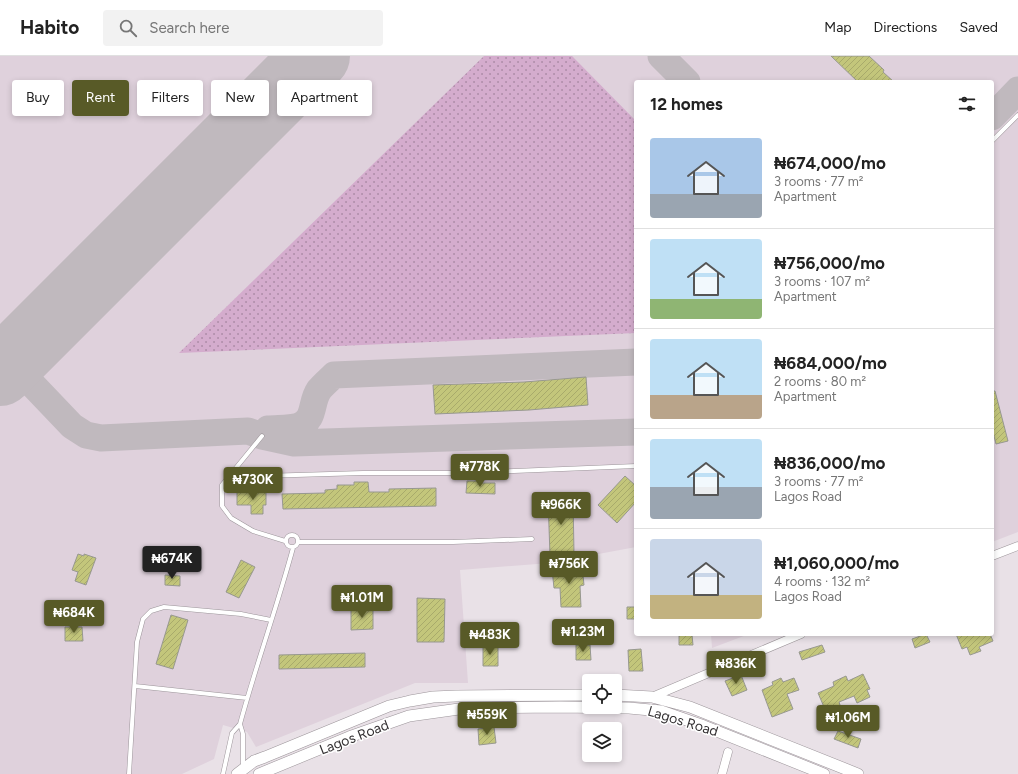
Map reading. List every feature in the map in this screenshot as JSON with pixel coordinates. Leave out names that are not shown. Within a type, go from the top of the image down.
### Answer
[{"type":"main road","name":"Lagos Road","points":[[240,772],[254,761],[389,706],[410,701],[433,697],[456,696],[582,695]]},
{"type":"main road","name":"Lagos Road","points":[[622,695],[652,697],[671,701],[704,712],[858,774]]},
{"type":"main road","name":"Lagos Road","points":[[259,774],[349,737],[409,716],[466,708],[560,707],[629,708],[661,711],[704,726],[824,774]]},
{"type":"street","points":[[994,555],[1018,546]]},
{"type":"street","points":[[652,697],[796,636]]},
{"type":"street","points":[[722,774],[728,752]]},
{"type":"lane","points":[[994,139],[1018,114]]},
{"type":"lane","points":[[262,436],[222,485],[222,506],[231,518],[253,531],[285,541],[287,546],[293,548]]},
{"type":"lane","points":[[229,477],[363,473],[465,473],[634,466]]},
{"type":"lane","points":[[285,541],[288,536],[294,535],[299,542]]},
{"type":"lane","points":[[299,542],[453,542],[532,539]]},
{"type":"lane","points":[[223,774],[232,733],[240,724],[293,548],[298,545],[299,542]]},
{"type":"lane","points":[[129,774],[137,642],[143,619],[151,612],[164,608],[241,614],[271,620]]},
{"type":"lane","points":[[134,686],[247,698]]},
{"type":"lane","points":[[240,724],[243,734],[240,772]]},
{"type":"shaded area","points":[[0,56],[1018,56],[1018,532],[994,541],[994,80],[634,80],[634,547],[550,563],[460,570],[468,683],[415,683],[256,747],[247,732],[223,725],[214,759],[182,774],[0,774]]},
{"type":"shaded area","points":[[484,56],[572,56],[634,119],[634,333],[179,353]]},
{"type":"shaded area","points":[[711,636],[744,636],[712,648]]},
{"type":"building","points":[[831,56],[869,56],[884,70],[883,72],[892,80],[856,80]]},
{"type":"building","points":[[586,377],[588,405],[529,410],[435,414],[433,385],[524,382]]},
{"type":"building","points":[[994,391],[1008,441],[996,444],[994,436]]},
{"type":"building","points":[[625,476],[634,484],[634,504],[617,523],[598,505]]},
{"type":"building","points":[[467,481],[478,481],[478,483],[495,483],[495,494],[466,493]]},
{"type":"building","points":[[354,482],[368,482],[369,492],[389,492],[389,489],[436,488],[436,506],[283,509],[282,494],[325,493],[325,490],[337,489],[337,485],[354,485]]},
{"type":"building","points":[[237,492],[266,492],[266,505],[263,505],[263,514],[251,514],[251,505],[237,505]]},
{"type":"building","points":[[573,498],[574,554],[550,555],[548,499]]},
{"type":"building","points":[[78,554],[84,556],[84,554],[96,558],[86,585],[75,581],[78,572],[72,570]]},
{"type":"building","points":[[241,560],[255,567],[239,598],[226,592]]},
{"type":"building","points":[[582,566],[584,585],[580,586],[581,607],[561,607],[560,588],[554,588],[552,569]]},
{"type":"building","points":[[165,575],[180,576],[180,586],[165,585]]},
{"type":"building","points":[[417,598],[445,599],[444,642],[417,642]]},
{"type":"building","points":[[627,607],[634,607],[634,619],[627,619]]},
{"type":"building","points":[[373,608],[373,629],[351,630],[351,609]]},
{"type":"building","points":[[171,615],[188,620],[173,669],[156,664]]},
{"type":"building","points":[[65,627],[82,627],[83,641],[65,641]]},
{"type":"building","points":[[679,636],[692,636],[693,645],[679,645]]},
{"type":"building","points":[[920,636],[927,636],[930,642],[915,648],[912,639]]},
{"type":"building","points":[[957,636],[991,636],[993,641],[979,647],[981,651],[970,655],[967,647],[962,649]]},
{"type":"building","points":[[576,645],[590,645],[591,660],[576,660]]},
{"type":"building","points":[[822,645],[825,652],[802,660],[799,652]]},
{"type":"building","points":[[483,647],[498,647],[498,666],[483,666]]},
{"type":"building","points":[[641,649],[643,671],[629,671],[628,650]]},
{"type":"building","points":[[365,653],[365,667],[279,669],[279,655]]},
{"type":"building","points":[[863,674],[870,689],[867,690],[870,697],[857,703],[854,696],[839,702],[841,708],[827,714],[818,693],[834,686],[833,682],[846,676],[848,681]]},
{"type":"building","points":[[741,675],[747,690],[732,696],[725,681]]},
{"type":"building","points":[[781,678],[783,682],[794,678],[799,690],[787,694],[793,709],[772,717],[762,690],[773,685],[772,682]]},
{"type":"building","points":[[494,727],[496,743],[479,745],[478,729]]},
{"type":"building","points":[[838,731],[861,739],[858,748],[834,739]]},
{"type":"taxiway","points":[[661,56],[685,80]]},
{"type":"taxiway","points":[[994,115],[1018,90]]},
{"type":"taxiway","points":[[10,361],[72,426],[86,435],[101,438],[248,431],[262,436],[294,443],[634,432]]},
{"type":"taxiway","points":[[268,429],[292,428],[304,423],[310,415],[314,400],[319,390],[334,375],[634,362]]},
{"type":"runway","points":[[0,372],[316,56]]}]
